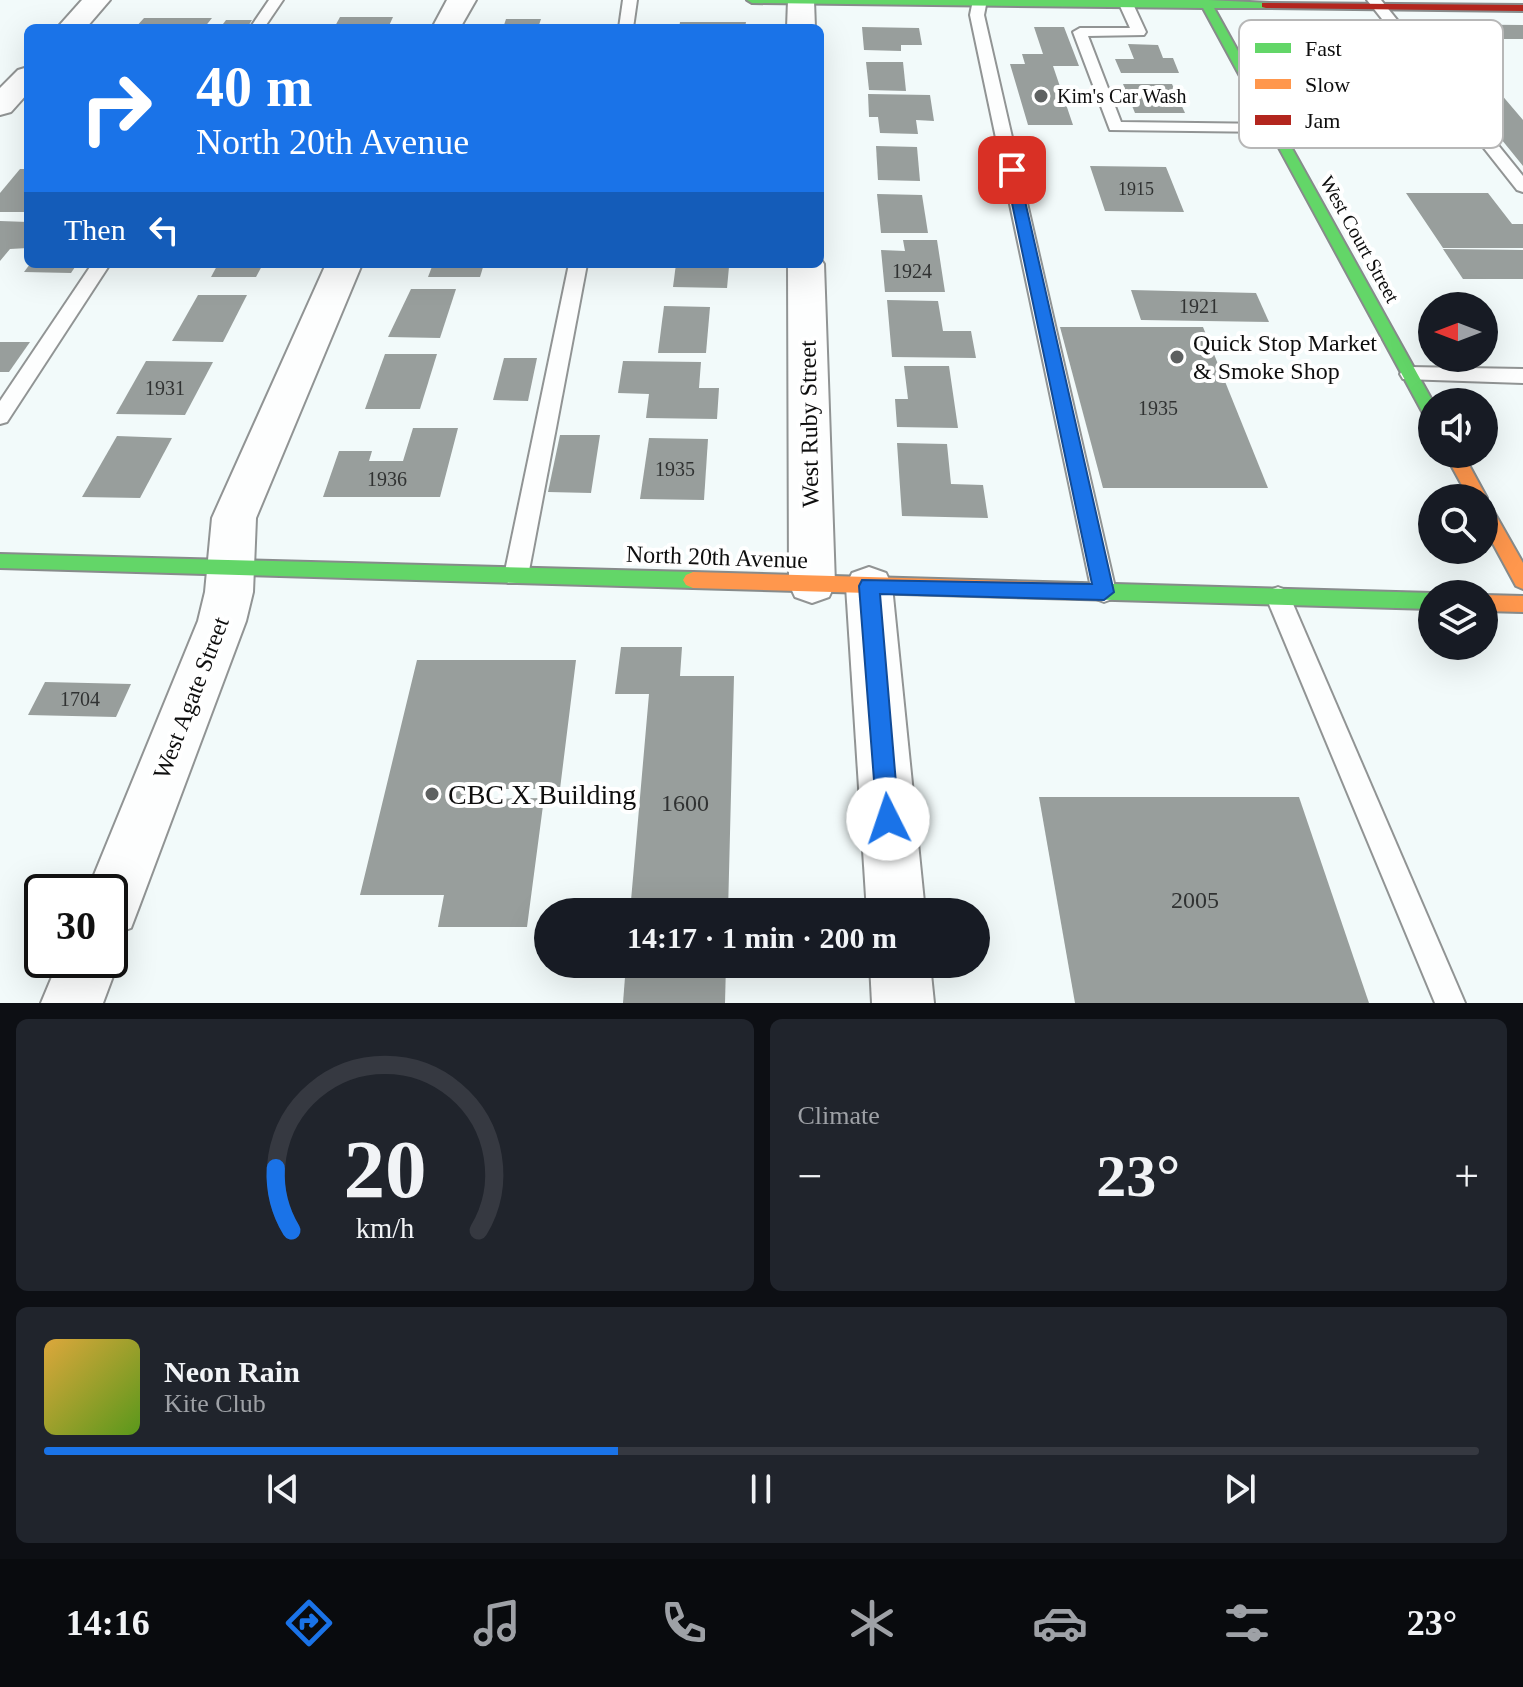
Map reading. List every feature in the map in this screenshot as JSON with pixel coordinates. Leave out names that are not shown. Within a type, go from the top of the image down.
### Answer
[{"type":"main road","points":[[752,0],[1127,6],[1377,4],[1523,8]]},
{"type":"main road","name":"West Court Street","points":[[1206,4],[1239,65]]},
{"type":"main road","name":"West Court Street","points":[[1285,148],[1418,389]]},
{"type":"main road","points":[[1498,535],[1523,581]]},
{"type":"main road","name":"North 20th Avenue","points":[[0,561],[1418,601]]},
{"type":"main road","points":[[1498,603],[1523,604]]},
{"type":"street","points":[[75,24],[97,0]]},
{"type":"street","points":[[448,24],[455,7],[463,0]]},
{"type":"street","points":[[1514,0],[1523,8]]},
{"type":"street","points":[[801,1],[801,24]]},
{"type":"street","points":[[0,106],[24,80]]},
{"type":"street","name":"West Agate Street","points":[[123,874],[222,621],[234,518],[342,268]]},
{"type":"street","name":"West Ruby Street","points":[[806,268],[812,584]]},
{"type":"street","points":[[869,586],[895,898]]},
{"type":"street","points":[[72,1003],[82,978]]},
{"type":"street","points":[[901,978],[903,1003]]},
{"type":"lane","points":[[260,24],[276,0]]},
{"type":"lane","points":[[627,24],[630,0]]},
{"type":"lane","points":[[980,2],[977,15],[1104,592]]},
{"type":"lane","points":[[1377,4],[1390,20]]},
{"type":"lane","points":[[1127,6],[1139,32],[1080,32],[1115,127],[1239,129]]},
{"type":"lane","points":[[1492,148],[1523,187]]},
{"type":"lane","points":[[0,417],[98,268]]},
{"type":"lane","points":[[516,576],[577,268]]},
{"type":"lane","points":[[1410,374],[1523,376]]},
{"type":"lane","points":[[1278,597],[1301,658],[1450,1003]]},
{"type":"building","points":[[340,17],[393,17],[390,24],[336,24]]},
{"type":"building","points":[[144,18],[212,18],[207,24],[139,24]]},
{"type":"building","points":[[506,19],[541,19],[539,24],[504,24]]},
{"type":"building","points":[[226,20],[252,20],[250,24],[223,24]]},
{"type":"building","points":[[680,22],[746,22],[746,24]]},
{"type":"building","points":[[1503,25],[1523,25],[1523,39],[1503,39]]},
{"type":"building","points":[[862,27],[919,28],[922,45],[901,45],[901,51],[864,50]]},
{"type":"building","name":"Kim's Car Wash","points":[[1034,27],[1064,27],[1079,66],[1053,66],[1073,125],[1028,125],[1010,64],[1025,64],[1022,54],[1043,54]]},
{"type":"building","points":[[1128,44],[1158,45],[1163,58],[1173,58],[1179,73],[1121,73],[1115,59],[1134,59]]},
{"type":"building","points":[[866,62],[903,62],[906,91],[869,90]]},
{"type":"building","points":[[1123,84],[1172,84],[1185,113],[1135,113]]},
{"type":"building","points":[[868,94],[930,95],[934,121],[916,120],[918,134],[880,133],[878,117],[869,117]]},
{"type":"building","points":[[1503,97],[1523,120],[1523,166],[1503,141]]},
{"type":"building","points":[[876,146],[917,147],[920,181],[878,180]]},
{"type":"building","points":[[1090,166],[1166,167],[1184,212],[1105,211]]},
{"type":"building","points":[[20,169],[24,169],[24,212],[0,212],[0,193]]},
{"type":"building","points":[[1406,193],[1488,193],[1512,224],[1523,224],[1523,248],[1443,248]]},
{"type":"building","points":[[877,194],[922,195],[928,233],[881,233]]},
{"type":"building","points":[[0,221],[24,222],[24,248],[10,249],[0,261]]},
{"type":"building","points":[[903,240],[937,240],[945,292],[885,292],[881,250],[905,251]]},
{"type":"building","points":[[1443,249],[1523,250],[1523,279],[1463,279]]},
{"type":"building","points":[[27,268],[74,268],[71,273],[24,272]]},
{"type":"building","points":[[216,268],[261,268],[256,277],[211,277]]},
{"type":"building","points":[[431,268],[483,268],[480,277],[428,277]]},
{"type":"building","points":[[675,268],[729,268],[727,288],[673,287]]},
{"type":"building","points":[[411,289],[456,289],[440,338],[388,337]]},
{"type":"building","points":[[1131,290],[1256,293],[1269,322],[1141,320]]},
{"type":"building","points":[[198,295],[247,295],[223,342],[172,341]]},
{"type":"building","points":[[887,300],[938,301],[943,331],[971,331],[976,358],[892,357]]},
{"type":"building","points":[[664,306],[710,307],[706,353],[658,353]]},
{"type":"building","points":[[1060,327],[1203,327],[1268,488],[1103,488]]},
{"type":"building","points":[[0,342],[30,342],[9,372],[0,372]]},
{"type":"building","points":[[385,354],[437,354],[420,409],[365,409]]},
{"type":"building","points":[[504,358],[537,358],[528,401],[493,400]]},
{"type":"building","points":[[146,361],[213,362],[185,415],[116,414]]},
{"type":"building","points":[[623,361],[701,362],[699,388],[719,388],[717,419],[646,418],[649,394],[618,393]]},
{"type":"building","points":[[904,366],[949,366],[958,428],[897,427],[895,399],[908,399]]},
{"type":"building","points":[[413,428],[458,428],[440,497],[323,497],[339,451],[372,451],[369,461],[403,461]]},
{"type":"building","points":[[560,435],[600,435],[591,493],[548,492]]},
{"type":"building","points":[[117,436],[172,438],[140,498],[82,497]]},
{"type":"building","points":[[649,438],[708,439],[704,500],[640,499]]},
{"type":"building","points":[[897,443],[947,444],[951,484],[983,485],[988,518],[902,516]]},
{"type":"building","points":[[621,647],[682,647],[680,676],[734,676],[728,898],[631,898],[649,694],[615,694]]},
{"type":"building","name":"CBC X Building","points":[[417,660],[576,660],[560,789],[480,789],[479,799],[544,798],[527,927],[438,927],[444,895],[360,895]]},
{"type":"building","points":[[45,682],[131,684],[116,717],[28,715]]},
{"type":"building","points":[[1039,797],[1299,797],[1369,1003],[1075,1003]]},
{"type":"building","points":[[625,978],[726,978],[725,1003],[623,1003]]},
{"type":"traffic: fast","points":[[752,0],[1266,5]]},
{"type":"traffic: fast","points":[[1204,0],[1239,64]]},
{"type":"traffic: fast","points":[[1285,148],[1418,390]]},
{"type":"traffic: fast","points":[[0,561],[693,580]]},
{"type":"traffic: fast","points":[[1080,591],[1418,601]]},
{"type":"traffic: slow","points":[[1462,468],[1470,484]]},
{"type":"traffic: slow","points":[[1498,535],[1523,581]]},
{"type":"traffic: slow","points":[[693,580],[1080,591]]},
{"type":"traffic: slow","points":[[1498,603],[1523,604]]},
{"type":"traffic: jam","points":[[1266,5],[1523,8]]},
{"type":"place","name":"Kim's Car Wash","points":[[1041,96]]},
{"type":"place","name":"Quick Stop Market & Smoke Shop","points":[[1177,357]]},
{"type":"place","name":"CBC X Building","points":[[432,794]]},
{"type":"route","points":[[888,819],[869,586],[1104,592],[1012,170]]}]
